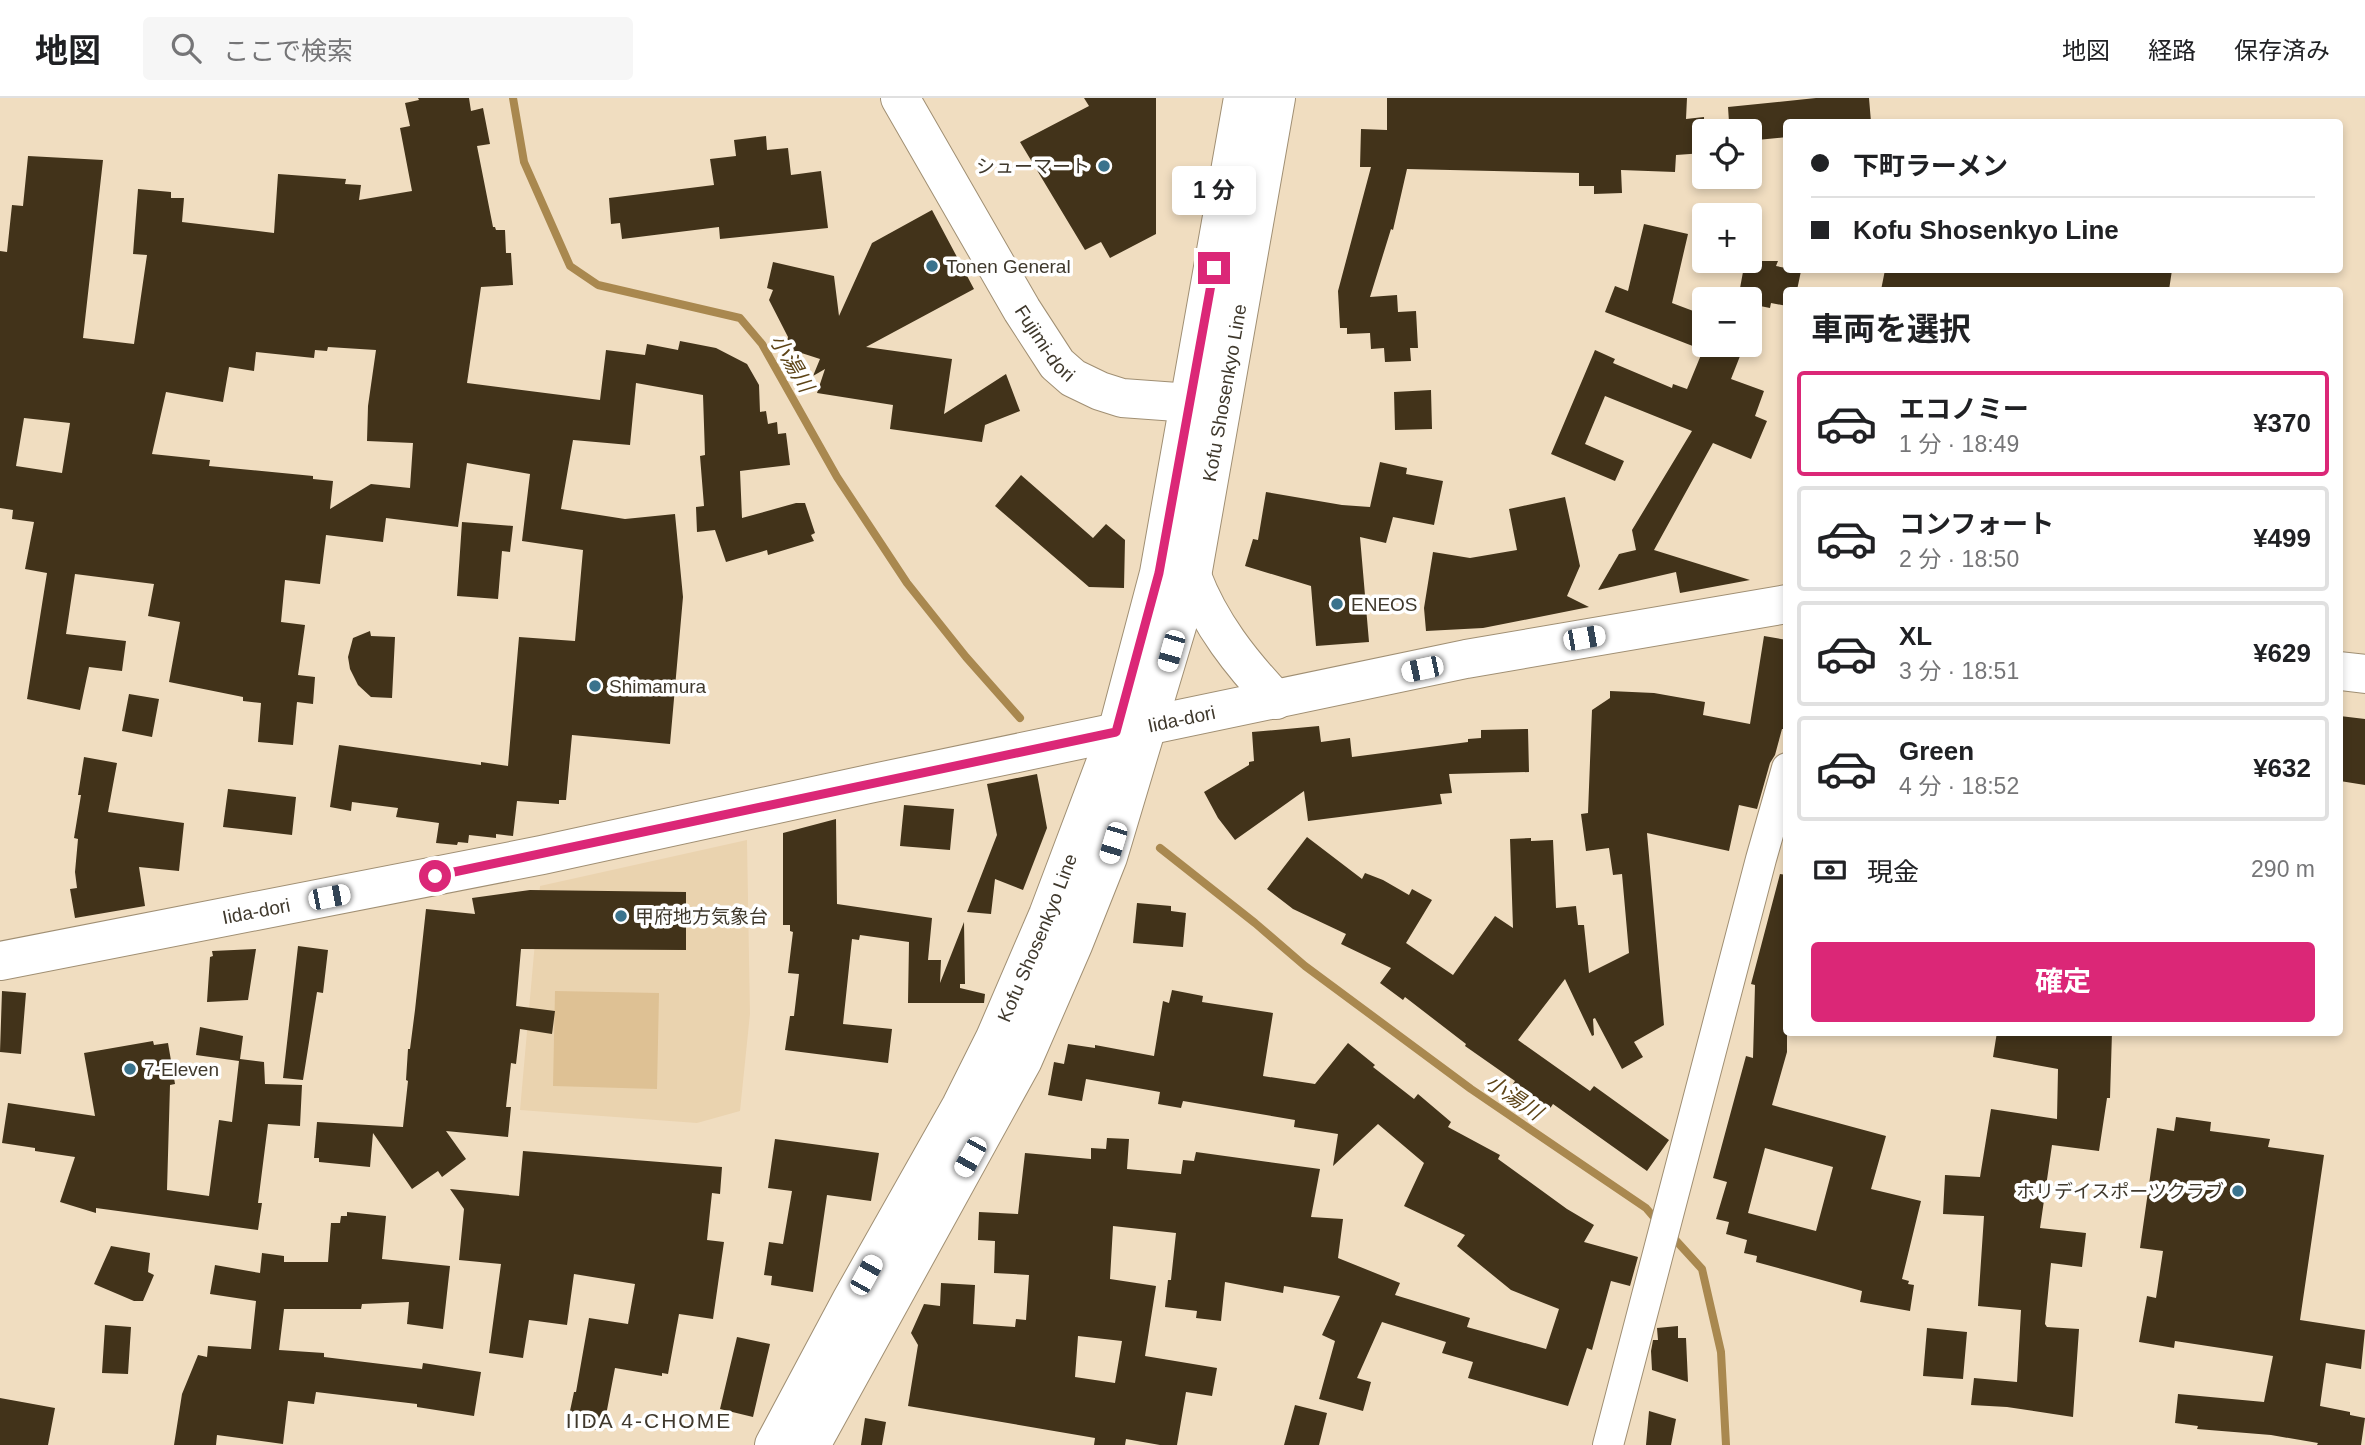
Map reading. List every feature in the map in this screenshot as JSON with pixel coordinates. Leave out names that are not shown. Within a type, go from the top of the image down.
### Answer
[{"type":"main road","name":"Fujimi-dori","points":[[900,98],[1021,310],[1058,364],[1073,378],[1100,391],[1122,398],[1205,412]]},
{"type":"main road","name":"Kofu Shosenkyo Line","points":[[774,1445],[852,1298],[961,1106],[995,1038],[1133,729],[1192,576],[1205,412],[1243,98]]},
{"type":"main road","name":"Kofu Shosenkyo Line","points":[[811,1445],[1023,1060],[1108,857],[1159,573],[1205,412],[1276,98]]},
{"type":"main road","points":[[1192,576],[1203,604],[1220,632],[1276,700]]},
{"type":"main road","name":"Iida-dori","points":[[0,961],[542,855],[1466,659],[1783,605]]},
{"type":"main road","points":[[2343,671],[2365,674]]},
{"type":"street","points":[[1608,1445],[1670,1208],[1774,861],[1783,797]]},
{"type":"shaded area","points":[[747,840],[750,1014],[740,1111],[697,1123],[520,1110],[540,886]]},
{"type":"shaded area","points":[[555,991],[659,993],[657,1089],[553,1086]]},
{"type":"building","points":[[418,98],[469,98],[471,111],[483,108],[490,144],[477,146],[493,227],[496,230],[505,230],[506,253],[511,253],[513,285],[481,287],[467,383],[600,400],[606,350],[645,355],[647,344],[678,350],[680,341],[716,348],[747,364],[759,385],[760,412],[766,411],[768,424],[777,422],[778,434],[786,433],[790,465],[740,471],[742,518],[805,503],[815,533],[811,535],[814,541],[768,555],[767,550],[726,562],[715,530],[697,532],[696,507],[704,506],[700,456],[705,455],[703,395],[636,383],[630,445],[573,440],[561,509],[625,519],[675,514],[683,597],[670,744],[572,735],[566,800],[559,800],[559,804],[517,801],[513,836],[496,834],[496,838],[469,835],[468,843],[458,842],[457,845],[436,843],[439,823],[396,817],[398,808],[352,802],[351,811],[330,807],[339,745],[481,765],[481,762],[508,766],[519,637],[575,641],[583,550],[522,541],[530,474],[467,463],[458,527],[386,518],[383,542],[326,535],[320,584],[285,580],[281,622],[305,625],[298,675],[315,677],[313,704],[297,702],[293,745],[258,742],[261,703],[169,682],[180,622],[148,616],[154,584],[75,574],[66,634],[126,641],[122,671],[89,667],[80,710],[27,699],[47,573],[25,569],[34,522],[12,519],[13,510],[0,508],[0,251],[7,252],[12,205],[23,206],[28,156],[103,160],[83,338],[134,344],[147,255],[133,254],[138,189],[171,192],[171,198],[184,198],[182,222],[274,233],[278,174],[346,179],[345,184],[361,185],[359,200],[412,191],[400,128],[410,126],[405,103],[419,100]],"holes":[[[328,347],[376,350],[368,406],[367,441],[413,443],[410,488],[371,484],[330,509],[333,481],[313,479],[313,476],[209,466],[210,460],[152,454],[166,392],[223,402],[229,367],[254,371],[256,352],[314,358],[315,350],[327,351]],[[24,418],[70,423],[62,473],[16,466]]]},
{"type":"building","points":[[1084,98],[1156,98],[1156,234],[1110,258],[1101,242],[1085,250],[1020,142],[1089,106]]},
{"type":"building","points":[[1387,98],[1687,98],[1686,119],[1704,117],[1692,119],[1692,154],[1676,155],[1675,172],[1621,170],[1622,193],[1594,194],[1594,186],[1579,186],[1579,173],[1407,169],[1393,230],[1391,229],[1370,297],[1397,295],[1398,312],[1416,311],[1418,348],[1410,348],[1411,361],[1385,362],[1384,348],[1371,349],[1370,333],[1347,334],[1347,328],[1340,328],[1338,291],[1371,167],[1360,167],[1361,129],[1387,130]]},
{"type":"building","points":[[1816,98],[1869,98],[1871,119],[1783,119],[1783,137],[1762,140],[1762,119],[1729,119],[1728,107]]},
{"type":"building","points":[[766,136],[767,150],[788,148],[791,175],[821,171],[828,228],[720,239],[719,227],[622,239],[620,223],[611,224],[609,198],[714,185],[710,159],[736,156],[734,140]]},
{"type":"building","points":[[932,210],[974,289],[866,347],[952,359],[944,414],[1006,374],[1020,411],[985,425],[982,442],[890,429],[893,405],[817,393],[825,369],[813,376],[820,359],[786,348],[788,337],[769,300],[773,290],[767,288],[773,262],[834,276],[839,316],[872,243]]},
{"type":"building","points":[[1644,224],[1688,234],[1672,303],[1692,310],[1692,346],[1605,312],[1615,286],[1628,291]]},
{"type":"building","points":[[1762,261],[1778,261],[1776,266],[1783,267],[1783,273],[1801,273],[1798,287],[1783,287],[1783,305],[1771,303],[1770,308],[1762,306],[1762,287],[1740,287],[1743,273],[1762,273]]},
{"type":"building","points":[[1884,273],[2172,273],[2169,287],[1882,287]]},
{"type":"building","points":[[1595,350],[1615,359],[1613,363],[1672,388],[1673,384],[1687,389],[1700,357],[1740,357],[1731,379],[1764,391],[1755,416],[1767,421],[1751,459],[1713,443],[1654,550],[1750,580],[1680,593],[1676,572],[1598,590],[1619,554],[1636,550],[1632,530],[1692,431],[1605,396],[1585,444],[1624,461],[1615,481],[1551,454]]},
{"type":"building","points":[[1431,390],[1432,429],[1395,430],[1394,392]]},
{"type":"building","points":[[1380,462],[1407,468],[1406,474],[1443,481],[1434,525],[1393,517],[1386,543],[1360,537],[1369,642],[1316,646],[1311,586],[1245,566],[1253,539],[1258,540],[1266,492],[1370,507]]},
{"type":"building","points":[[1021,475],[1093,538],[1106,524],[1125,540],[1124,588],[1089,587],[995,506]]},
{"type":"building","points":[[1565,497],[1580,566],[1567,596],[1589,607],[1483,628],[1426,631],[1424,608],[1433,552],[1470,558],[1517,550],[1509,509]]},
{"type":"building","points":[[462,522],[513,526],[510,552],[502,551],[498,599],[457,596]]},
{"type":"building","points":[[370,631],[371,636],[395,637],[392,698],[371,697],[358,685],[350,669],[348,657],[353,638]]},
{"type":"building","points":[[1764,636],[1783,639],[1783,729],[1757,809],[1739,805],[1729,851],[1647,833],[1664,1025],[1634,1042],[1643,1057],[1622,1069],[1595,1018],[1592,1036],[1565,979],[1518,1040],[1590,1091],[1594,1086],[1669,1140],[1647,1171],[1553,1104],[1549,1110],[1405,997],[1403,1000],[1380,983],[1391,968],[1341,944],[1346,934],[1293,909],[1267,889],[1307,837],[1362,879],[1365,873],[1409,895],[1412,889],[1432,900],[1406,943],[1453,975],[1495,916],[1513,928],[1510,839],[1553,840],[1556,908],[1576,906],[1578,925],[1584,925],[1589,973],[1629,953],[1622,874],[1613,875],[1609,848],[1586,851],[1581,814],[1588,813],[1592,710],[1610,698],[1610,691],[1654,693],[1705,702],[1703,715],[1750,724]]},
{"type":"building","points":[[129,694],[159,699],[152,737],[122,731]]},
{"type":"building","points":[[2343,716],[2365,719],[2365,785],[2343,781]]},
{"type":"building","points":[[1319,726],[1321,742],[1350,738],[1352,757],[1468,742],[1468,739],[1481,738],[1481,730],[1528,729],[1529,772],[1449,774],[1452,793],[1440,794],[1442,804],[1308,821],[1304,791],[1235,840],[1218,818],[1204,792],[1254,761],[1252,732]]},
{"type":"building","points":[[84,757],[117,763],[108,812],[184,823],[179,871],[139,867],[145,906],[75,918],[70,889],[77,888],[75,872],[78,839],[74,838]]},
{"type":"building","points":[[1037,774],[1047,828],[1023,890],[995,879],[991,914],[967,912],[997,835],[987,784]]},
{"type":"building","points":[[228,789],[296,797],[292,835],[223,827]]},
{"type":"building","points":[[904,805],[954,809],[950,850],[900,846]]},
{"type":"building","points":[[836,819],[837,904],[932,918],[928,960],[941,960],[940,983],[964,922],[965,984],[960,984],[960,988],[985,994],[984,1003],[908,1003],[909,942],[860,935],[859,940],[852,939],[843,1024],[892,1029],[888,1063],[785,1050],[790,1016],[794,1016],[799,974],[788,973],[793,932],[790,931],[790,925],[783,925],[783,833]]},
{"type":"building","points":[[1780,874],[1783,874],[1783,1036],[1787,1036],[1787,1052],[1772,1105],[1886,1136],[1871,1189],[1921,1201],[1902,1279],[1914,1285],[1910,1311],[1860,1302],[1862,1291],[1756,1262],[1757,1256],[1744,1253],[1747,1240],[1726,1234],[1729,1222],[1716,1219],[1727,1182],[1713,1178],[1746,1056],[1753,1058],[1755,985],[1751,984]],"holes":[[[1765,1148],[1833,1167],[1816,1231],[1748,1213]]]},
{"type":"building","points":[[530,890],[686,892],[686,950],[521,949],[516,1006],[555,1011],[552,1034],[520,1029],[516,1064],[511,1063],[506,1107],[511,1107],[508,1137],[446,1131],[466,1159],[442,1177],[438,1171],[412,1189],[373,1133],[370,1167],[319,1162],[319,1158],[314,1158],[317,1122],[403,1127],[408,1049],[426,909],[475,914],[472,898]]},
{"type":"building","points":[[1137,903],[1171,906],[1171,911],[1186,913],[1183,947],[1133,943]]},
{"type":"building","points":[[298,946],[328,950],[323,993],[317,992],[303,1080],[283,1078]]},
{"type":"building","points":[[256,949],[248,1000],[207,1002],[212,951]]},
{"type":"building","points":[[1172,990],[1203,996],[1202,1002],[1273,1013],[1263,1076],[1315,1084],[1348,1043],[1375,1065],[1373,1067],[1414,1099],[1418,1094],[1451,1122],[1448,1127],[1500,1155],[1498,1159],[1567,1209],[1594,1225],[1584,1242],[1638,1257],[1630,1286],[1611,1281],[1592,1350],[1587,1348],[1568,1406],[1468,1378],[1473,1362],[1442,1353],[1446,1342],[1382,1322],[1357,1378],[1371,1382],[1363,1411],[1319,1399],[1335,1341],[1322,1335],[1340,1296],[1284,1286],[1283,1293],[1225,1282],[1221,1321],[1196,1318],[1197,1311],[1165,1307],[1176,1233],[1113,1226],[1110,1279],[1156,1286],[1145,1356],[1217,1368],[1212,1396],[1186,1392],[1177,1445],[1126,1439],[1125,1445],[1094,1445],[1095,1438],[908,1406],[918,1345],[911,1333],[924,1304],[940,1306],[941,1283],[975,1285],[973,1324],[1015,1327],[1016,1319],[1026,1320],[1029,1275],[994,1273],[995,1241],[978,1240],[979,1212],[1018,1214],[1025,1153],[1091,1159],[1091,1148],[1106,1149],[1107,1138],[1129,1139],[1127,1169],[1181,1174],[1183,1160],[1194,1161],[1196,1152],[1320,1169],[1311,1217],[1343,1219],[1338,1258],[1400,1283],[1395,1295],[1470,1318],[1467,1327],[1546,1349],[1559,1309],[1511,1290],[1457,1246],[1465,1235],[1404,1206],[1424,1163],[1378,1124],[1333,1166],[1338,1134],[1294,1127],[1295,1120],[1183,1101],[1181,1108],[1158,1104],[1160,1092],[1086,1079],[1082,1101],[1048,1095],[1054,1062],[1064,1064],[1068,1044],[1095,1048],[1095,1045],[1154,1056],[1163,1001],[1169,1003]],"holes":[[[1078,1336],[1122,1341],[1115,1383],[1075,1377]]]},
{"type":"building","points":[[2,991],[26,993],[21,1054],[0,1052]]},
{"type":"building","points":[[200,1027],[243,1036],[240,1059],[264,1062],[265,1084],[302,1085],[300,1126],[268,1124],[258,1203],[262,1203],[258,1230],[96,1208],[96,1213],[60,1202],[75,1157],[2,1143],[8,1103],[95,1116],[84,1053],[153,1041],[154,1045],[168,1043],[175,1084],[170,1085],[167,1190],[209,1196],[219,1120],[232,1122],[239,1061],[196,1055]]},
{"type":"building","points":[[1996,1036],[2112,1036],[2110,1098],[2107,1098],[2099,1151],[2052,1145],[2040,1228],[2086,1233],[2082,1267],[2051,1263],[2045,1324],[2047,1327],[2079,1329],[2073,1417],[2007,1407],[1971,1405],[1974,1378],[2017,1382],[2021,1310],[1978,1306],[1984,1216],[1943,1214],[1945,1175],[1980,1177],[1991,1109],[2057,1119],[2058,1069],[1993,1057]]},
{"type":"building","points":[[2176,1117],[2211,1122],[2210,1131],[2270,1139],[2268,1147],[2324,1155],[2300,1320],[2365,1330],[2361,1369],[2326,1363],[2320,1406],[2365,1418],[2361,1445],[2317,1445],[2318,1443],[2271,1435],[2197,1429],[2198,1426],[2175,1423],[2178,1394],[2264,1402],[2273,1356],[2175,1341],[2174,1348],[2139,1342],[2147,1296],[2156,1298],[2163,1251],[2140,1248],[2157,1128],[2174,1131]]},
{"type":"building","points":[[775,1139],[879,1153],[871,1201],[827,1195],[813,1292],[771,1285],[772,1276],[764,1275],[769,1242],[783,1244],[792,1191],[768,1188]]},
{"type":"building","points":[[523,1151],[722,1167],[720,1194],[712,1193],[707,1240],[724,1242],[713,1319],[679,1314],[668,1374],[662,1373],[662,1376],[615,1368],[603,1431],[567,1425],[576,1392],[589,1318],[628,1324],[635,1284],[574,1274],[567,1325],[529,1320],[523,1358],[489,1353],[501,1264],[459,1260],[464,1209],[450,1189],[519,1196]]},
{"type":"building","points":[[347,1212],[386,1216],[382,1259],[450,1266],[443,1329],[407,1324],[409,1302],[362,1304],[361,1309],[284,1309],[279,1350],[324,1353],[324,1357],[422,1369],[423,1363],[481,1372],[474,1416],[417,1407],[417,1404],[316,1392],[314,1404],[288,1401],[283,1444],[217,1435],[216,1445],[174,1445],[182,1394],[198,1355],[207,1357],[208,1346],[251,1349],[256,1301],[210,1294],[215,1265],[260,1273],[262,1253],[284,1256],[284,1262],[328,1262],[331,1223],[340,1223],[341,1216],[347,1216]]},
{"type":"building","points":[[111,1246],[150,1253],[148,1272],[154,1275],[143,1301],[134,1301],[94,1284]]},
{"type":"building","points":[[105,1325],[131,1327],[128,1374],[102,1373]]},
{"type":"building","points":[[1678,1326],[1678,1338],[1686,1338],[1688,1382],[1652,1370],[1651,1351],[1653,1340],[1658,1340],[1657,1328]]},
{"type":"building","points":[[1927,1328],[1967,1332],[1963,1379],[1923,1376]]},
{"type":"building","points":[[737,1337],[770,1344],[753,1417],[720,1409]]},
{"type":"building","points":[[0,1398],[55,1408],[48,1445],[0,1445]]},
{"type":"building","points":[[1295,1405],[1327,1413],[1319,1445],[1284,1445]]},
{"type":"building","points":[[1649,1411],[1676,1419],[1671,1445],[1646,1445]]},
{"type":"building","points":[[865,1418],[886,1422],[882,1445],[861,1445]]},
{"type":"waterway","name":"小湯川","points":[[513,98],[524,162],[570,266],[598,285],[740,318],[762,344],[837,477],[907,583],[966,657],[1020,718]]},
{"type":"waterway","name":"小湯川","points":[[1160,848],[1305,966],[1471,1089],[1646,1208],[1658,1222]]},
{"type":"waterway","name":"小湯川","points":[[1670,1234],[1702,1269],[1721,1352],[1726,1445]]},
{"type":"place","name":"シューマート","points":[[1104,166]]},
{"type":"place","name":"Tonen General","points":[[932,266]]},
{"type":"place","name":"ENEOS","points":[[1337,604]]},
{"type":"place","name":"Shimamura","points":[[595,686]]},
{"type":"place","name":"甲府地方気象台","points":[[621,916]]},
{"type":"place","name":"7-Eleven","points":[[130,1069]]},
{"type":"place","name":"ホリデイスポーツクラブ","points":[[2238,1191]]},
{"type":"district","name":"IIDA 4-CHOME","points":[[649,1420]]},
{"type":"route","points":[[435,876],[1116,732],[1159,573],[1214,268]]}]
